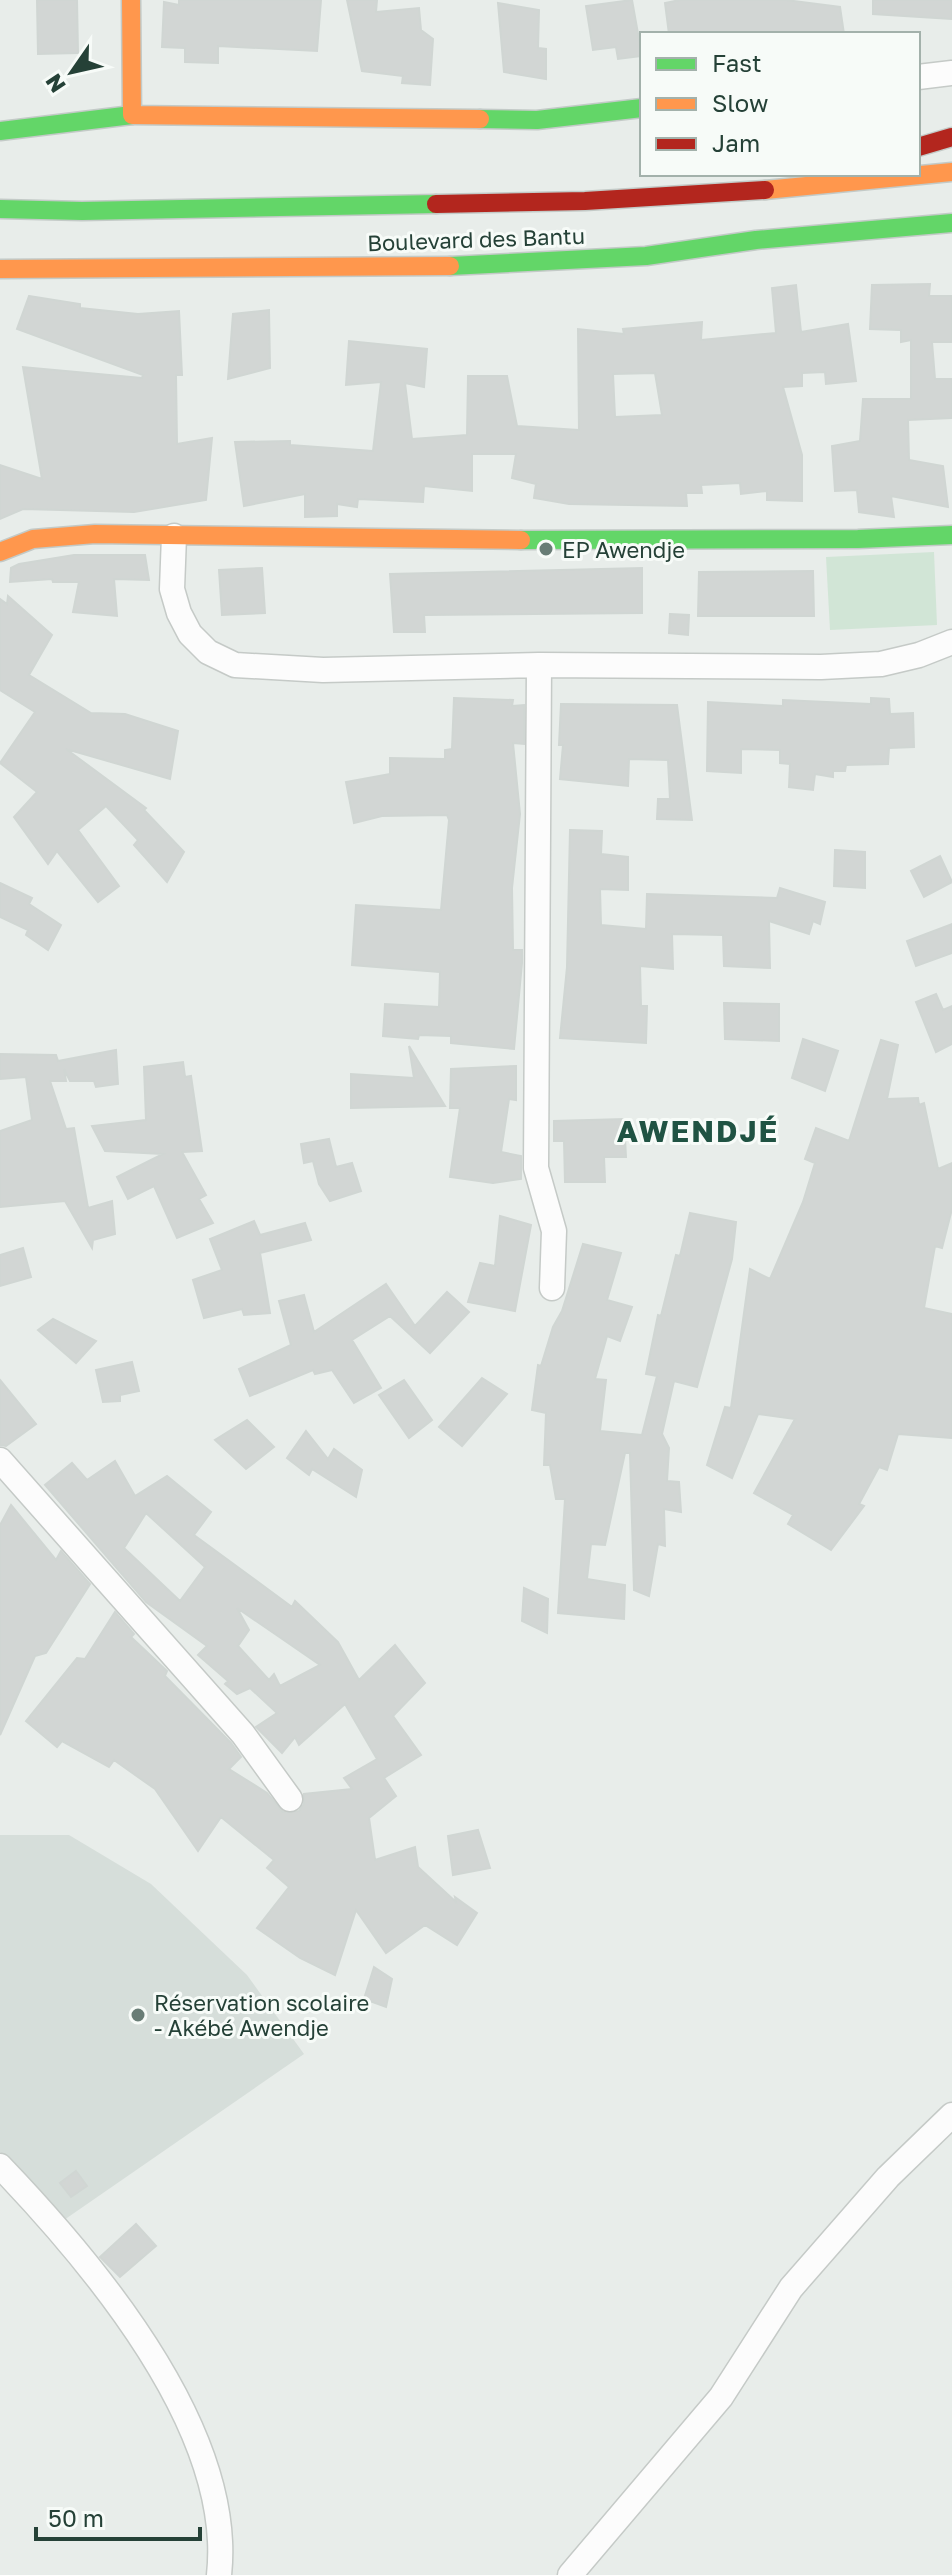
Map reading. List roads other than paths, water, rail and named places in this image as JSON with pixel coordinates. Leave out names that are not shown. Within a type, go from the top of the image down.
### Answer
[{"type":"main road","points":[[131,0],[132,115]]},
{"type":"main road","points":[[0,131],[132,115],[522,121],[640,108]]},
{"type":"main road","points":[[920,146],[952,137]]},
{"type":"main road","name":"Boulevard des Bantu","points":[[920,174],[952,172]]},
{"type":"main road","name":"Boulevard des Bantu","points":[[0,209],[82,211],[509,204],[896,176]]},
{"type":"main road","name":"Boulevard des Bantu","points":[[0,269],[487,266],[646,256],[756,240],[952,223]]},
{"type":"main road","points":[[0,552],[11,545],[44,538],[95,534],[482,540],[858,539],[952,535]]},
{"type":"street","points":[[920,77],[952,73]]},
{"type":"street","points":[[174,536],[172,589],[179,613],[190,634],[208,652],[235,665],[323,670],[539,665],[881,664],[919,655],[952,642]]},
{"type":"street","points":[[539,665],[536,1168],[554,1231],[552,1288]]},
{"type":"street","points":[[0,1460],[243,1734],[290,1799]]},
{"type":"street","points":[[570,2575],[721,2397],[791,2288],[888,2177],[952,2115]]},
{"type":"street","points":[[0,2166],[62,2231],[176,2395],[212,2485],[222,2551],[219,2575]]},
{"type":"place","name":"EP Awendje","points":[[546,549]]},
{"type":"place","name":"Réservation scolaire - Akébé Awendje","points":[[138,2015]]},
{"type":"district","name":"AWENDJÉ","points":[[698,1131]]}]
